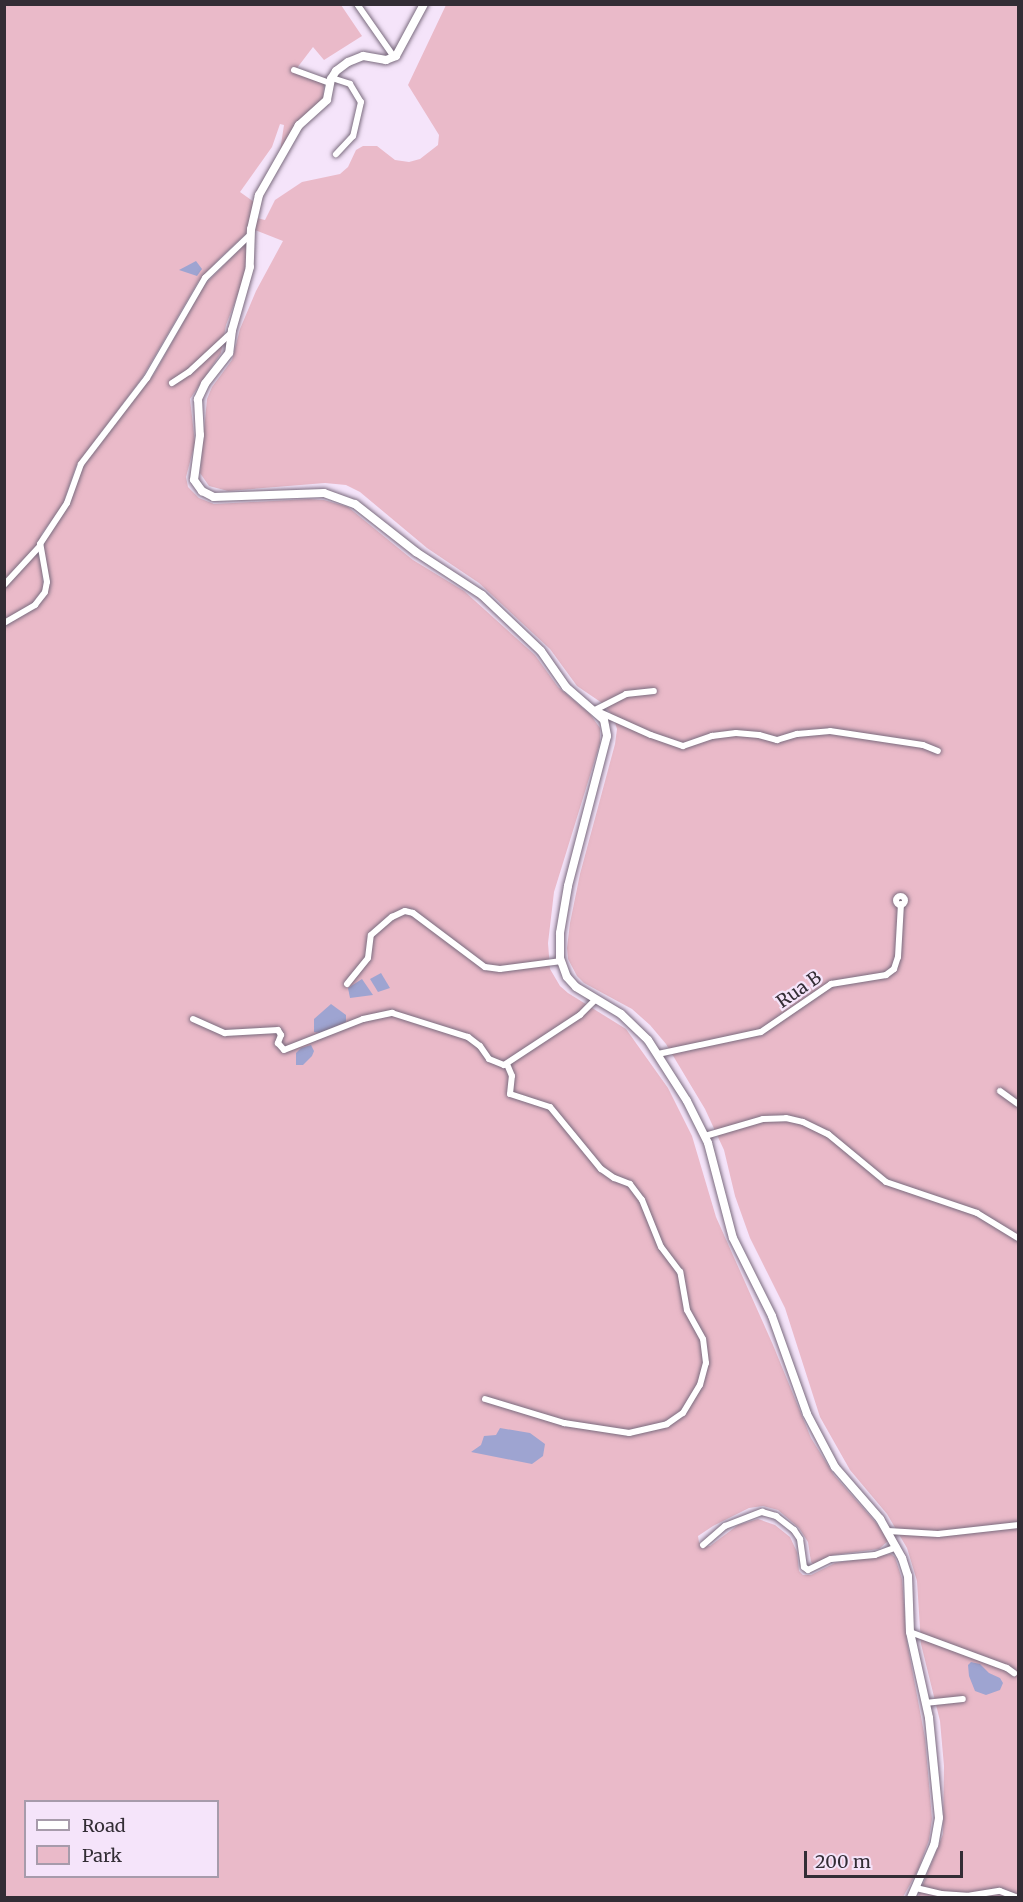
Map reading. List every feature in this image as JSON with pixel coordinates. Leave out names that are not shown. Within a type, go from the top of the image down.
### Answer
[{"type":"street","points":[[357,4],[366,9],[382,43],[394,57]]},
{"type":"street","points":[[424,4],[401,50],[394,57],[386,60],[367,56],[356,58],[340,67],[331,81],[327,100],[321,108],[300,123],[261,193],[250,232],[250,267],[231,333],[226,360],[205,384],[198,399],[200,435],[193,475],[197,487],[214,497],[324,494],[355,504],[416,552],[482,595],[541,651],[566,687],[604,720],[607,736],[568,886],[560,933],[561,961],[572,983],[629,1020],[658,1054],[705,1136],[733,1238],[772,1316],[807,1414],[835,1467],[888,1531],[908,1576],[910,1632],[926,1703],[936,1770],[938,1827],[934,1845],[911,1898]]},
{"type":"street","points":[[294,70],[350,84],[361,102],[353,136],[336,154]]},
{"type":"street","points":[[4,585],[40,545],[67,503],[81,464],[147,378],[205,278],[250,232]]},
{"type":"street","points":[[172,383],[189,372],[231,333]]},
{"type":"street","points":[[4,622],[35,605],[45,592],[45,573],[40,545]]},
{"type":"street","points":[[595,710],[626,694],[654,691]]},
{"type":"street","points":[[595,710],[651,735],[683,746],[712,736],[736,733],[759,735],[777,740],[798,734],[830,731],[923,745],[938,751]]},
{"type":"street","name":"Rua B","points":[[658,1054],[751,1036],[777,1024],[831,984],[886,975],[897,964],[901,904]]},
{"type":"street","points":[[347,984],[368,957],[370,936],[401,912],[413,913],[477,962],[492,968],[561,961]]},
{"type":"street","points":[[193,1020],[225,1033],[278,1030],[281,1035],[278,1043],[284,1050],[363,1019],[392,1013],[468,1037],[480,1046],[489,1059],[507,1064],[580,1016],[595,1000]]},
{"type":"street","points":[[485,1399],[564,1423],[629,1433],[667,1424],[683,1413],[700,1385],[706,1363],[705,1344],[687,1310],[680,1272],[661,1247],[642,1200],[630,1184],[614,1178],[601,1169],[550,1107],[510,1094],[512,1076],[507,1064]]},
{"type":"street","points":[[1000,1091],[1018,1104]]},
{"type":"street","points":[[705,1136],[763,1119],[786,1118],[802,1122],[828,1134],[886,1182],[977,1213],[1018,1238]]},
{"type":"street","points":[[703,1545],[725,1526],[762,1512],[776,1516],[794,1530],[802,1545],[804,1567],[808,1570],[831,1559],[883,1553],[897,1547]]},
{"type":"street","points":[[888,1531],[938,1534],[1018,1525]]},
{"type":"street","points":[[910,1632],[1014,1673]]},
{"type":"street","points":[[926,1703],[963,1699]]},
{"type":"street","points":[[916,1888],[960,1896],[979,1896],[1000,1892],[1018,1898]]},
{"type":"green space","points":[[5,5],[341,5],[362,36],[324,60],[313,47],[294,72],[324,84],[323,100],[299,120],[279,158],[284,125],[280,124],[272,147],[240,192],[254,202],[246,234],[198,282],[142,378],[76,466],[62,507],[42,533],[37,546],[5,583]]},
{"type":"green space","points":[[446,5],[1018,5],[1018,1897],[918,1897],[943,1834],[944,1766],[940,1721],[921,1644],[917,1581],[907,1548],[887,1514],[850,1470],[820,1417],[785,1308],[750,1238],[735,1196],[724,1150],[705,1109],[666,1044],[650,1025],[632,1009],[584,983],[577,976],[568,959],[570,923],[580,874],[615,744],[617,729],[613,716],[602,703],[577,686],[550,649],[479,583],[427,548],[360,492],[346,485],[325,483],[228,491],[209,486],[200,473],[207,399],[212,387],[232,360],[240,329],[256,291],[283,241],[255,230],[257,218],[265,220],[275,200],[302,182],[340,174],[348,167],[356,150],[363,146],[377,146],[395,160],[409,162],[420,159],[438,145],[439,135],[408,85]]},
{"type":"green space","points":[[247,242],[245,276],[226,325],[221,353],[190,399],[195,443],[186,477],[188,487],[199,498],[214,504],[309,499],[324,500],[348,507],[413,560],[464,591],[535,655],[558,687],[590,714],[600,728],[600,743],[554,892],[548,943],[550,969],[560,986],[568,993],[626,1029],[668,1088],[692,1136],[716,1217],[773,1345],[811,1438],[834,1475],[878,1525],[888,1541],[879,1549],[833,1555],[813,1564],[808,1542],[799,1528],[778,1510],[763,1506],[749,1508],[713,1526],[698,1536],[699,1542],[702,1547],[710,1546],[738,1525],[758,1519],[775,1525],[790,1537],[797,1552],[799,1571],[803,1575],[811,1575],[835,1563],[891,1554],[895,1557],[902,1579],[907,1642],[925,1738],[932,1819],[929,1840],[918,1870],[903,1897],[5,1898],[5,626],[35,607],[47,595],[50,583],[43,545],[91,453],[154,374],[205,284]]},
{"type":"green space","points":[[37,551],[42,568],[43,589],[33,603],[5,620],[5,588]]},
{"type":"water","points":[[196,261],[202,269],[197,276],[179,270]]},
{"type":"water","points":[[381,973],[390,988],[378,992],[370,979]]},
{"type":"water","points":[[362,979],[373,995],[350,998],[348,988]]},
{"type":"water","points":[[331,1004],[346,1015],[346,1022],[320,1033],[314,1032],[314,1019]]},
{"type":"water","points":[[311,1045],[314,1051],[312,1056],[303,1065],[296,1065],[296,1053],[301,1048]]},
{"type":"water","points":[[500,1428],[530,1433],[545,1444],[543,1456],[532,1464],[471,1452],[481,1445],[484,1436],[496,1435]]},
{"type":"water","points":[[971,1662],[980,1664],[989,1673],[1000,1678],[1003,1683],[1000,1690],[986,1695],[975,1691],[969,1676],[968,1665]]}]
